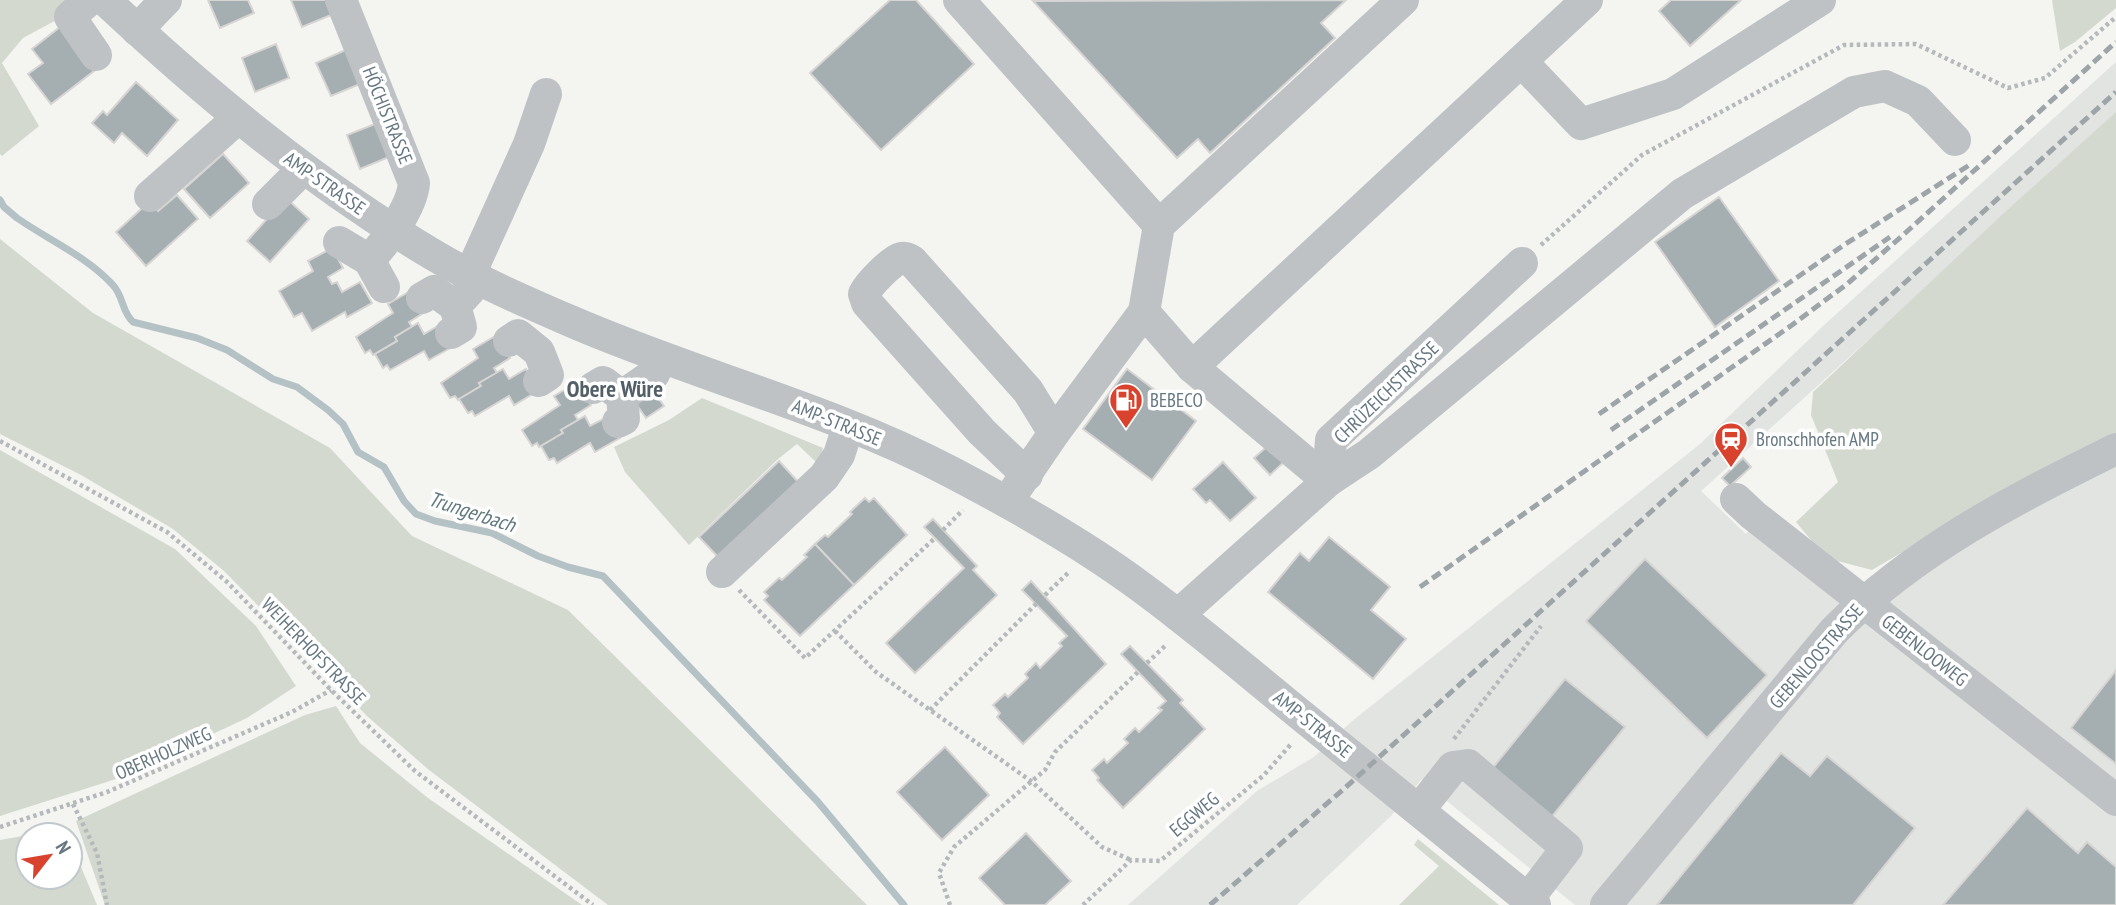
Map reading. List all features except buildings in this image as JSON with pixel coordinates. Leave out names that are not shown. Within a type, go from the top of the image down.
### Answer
[{"type":"street","points":[[89,0],[70,18],[96,55]]},
{"type":"street","name":"AMP-STRASSE","points":[[105,0],[188,77],[303,169],[392,228],[472,276],[571,321],[661,357],[736,382],[905,449],[1007,502],[1086,549],[1173,630],[1316,727],[1531,902]]},
{"type":"street","points":[[137,30],[166,0]]},
{"type":"street","name":"HÖCHISTRASSE","points":[[341,0],[414,183],[409,205],[384,243],[369,260]]},
{"type":"street","points":[[959,0],[1159,225]]},
{"type":"street","points":[[1007,502],[1143,312],[1159,225],[1404,0]]},
{"type":"street","points":[[1192,368],[1587,0]]},
{"type":"street","points":[[1522,62],[1581,124],[1673,94],[1820,0]]},
{"type":"street","points":[[1173,630],[1328,481],[1369,454],[1682,194],[1854,92],[1885,86],[1918,101],[1955,140]]},
{"type":"street","points":[[422,298],[433,290],[453,319],[469,291],[476,261],[529,144],[546,94]]},
{"type":"street","points":[[150,196],[238,118]]},
{"type":"street","points":[[268,204],[303,169]]},
{"type":"street","points":[[339,242],[369,260],[384,287]]},
{"type":"street","points":[[1027,475],[982,432],[867,303],[864,295],[868,286],[897,260],[905,258],[912,261],[1028,391],[1055,432]]},
{"type":"street","name":"CHRÜZEICHSTRASSE","points":[[1328,481],[1331,440],[1522,262]]},
{"type":"street","points":[[1143,312],[1192,368],[1328,481]]},
{"type":"street","points":[[509,341],[518,335],[539,366],[571,321]]},
{"type":"street","points":[[611,402],[654,374],[661,357]]},
{"type":"street","points":[[722,572],[824,477],[839,455],[848,426]]},
{"type":"street","name":"GEBENLOOSTRASSE","points":[[1606,905],[1834,631],[1863,601],[1933,551],[2004,507],[2116,449]]},
{"type":"street","name":"GEBENLOOWEG","points":[[1736,499],[2116,800]]},
{"type":"street","points":[[1419,810],[1453,767],[1468,765],[1567,848],[1531,902]]},
{"type":"path","name":"WEIHERHOFSTRASSE","points":[[0,441],[167,532],[226,581],[331,690],[415,771],[593,905]]},
{"type":"path","points":[[943,530],[963,510]]},
{"type":"path","points":[[722,572],[805,658],[935,538]]},
{"type":"path","points":[[1045,596],[1068,573]]},
{"type":"path","points":[[930,710],[1037,603]]},
{"type":"path","points":[[1450,746],[1541,626]]},
{"type":"path","points":[[1147,663],[1173,630]]},
{"type":"path","points":[[835,631],[876,672],[1031,781],[1102,847],[1131,860],[1083,905]]},
{"type":"path","points":[[950,905],[939,873],[954,847],[1045,769],[1055,752],[1138,673]]},
{"type":"path","name":"OBERHOLZWEG","points":[[0,827],[107,792],[292,712],[331,690]]},
{"type":"path","name":"EGGWEG","points":[[1131,860],[1160,861],[1264,775],[1290,745],[1316,727]]},
{"type":"path","points":[[73,804],[97,853],[107,905]]},
{"type":"shaded area","points":[[0,0],[75,0],[64,16],[23,38],[2,63],[39,126],[2,156],[0,154]]},
{"type":"shaded area","points":[[2052,0],[2116,0],[2116,8],[2060,51]]},
{"type":"shaded area","points":[[2116,62],[2116,116],[1701,491],[1746,534],[1754,525],[1864,585],[2116,461],[2116,905],[1575,905],[1421,780],[1391,816],[1297,905],[1128,905],[1257,791],[1314,757],[1351,722],[1700,444],[1823,326]]},
{"type":"shaded area","points":[[2116,112],[2116,437],[1976,509],[1872,570],[1826,558],[1796,522],[1838,482],[1811,415],[1813,392]]},
{"type":"shaded area","points":[[0,239],[93,313],[330,448],[412,536],[568,610],[867,905],[608,905],[429,770],[368,717],[224,571],[173,529],[81,475],[0,434]]},
{"type":"shaded area","points":[[702,398],[823,448],[818,464],[797,444],[689,545],[625,472],[614,447],[669,420]]},
{"type":"shaded area","points":[[0,450],[175,549],[256,626],[296,686],[247,718],[116,779],[0,816]]},
{"type":"shaded area","points":[[336,706],[360,743],[428,798],[582,905],[105,905],[84,844],[84,821],[76,821],[305,715]]},
{"type":"shaded area","points":[[14,838],[14,891],[84,891],[84,874],[97,905],[0,905],[0,840]]},
{"type":"shaded area","points":[[1418,839],[1499,905],[1399,905],[1439,866],[1414,845]]},
{"type":"waterway","name":"Trungerbach","points":[[0,200],[17,218],[102,274],[119,293],[126,313],[133,322],[197,338],[227,350],[273,379],[297,387],[328,410],[343,424],[358,452],[384,467],[404,501],[416,514],[435,521],[492,533],[538,556],[603,576],[818,802],[904,905]]},
{"type":"railway","points":[[1420,587],[1847,284],[2116,42]]},
{"type":"railway","points":[[1210,905],[1346,787],[2116,92]]},
{"type":"railway","points":[[1599,414],[1844,245],[1971,164]]},
{"type":"railway","points":[[1611,430],[1890,237]]},
{"type":"place","name":"BEBECO","points":[[1126,430]]},
{"type":"place","name":"Bronschhofen AMP","points":[[1731,469]]},
{"type":"district","name":"Obere Würe","points":[[615,389]]}]
